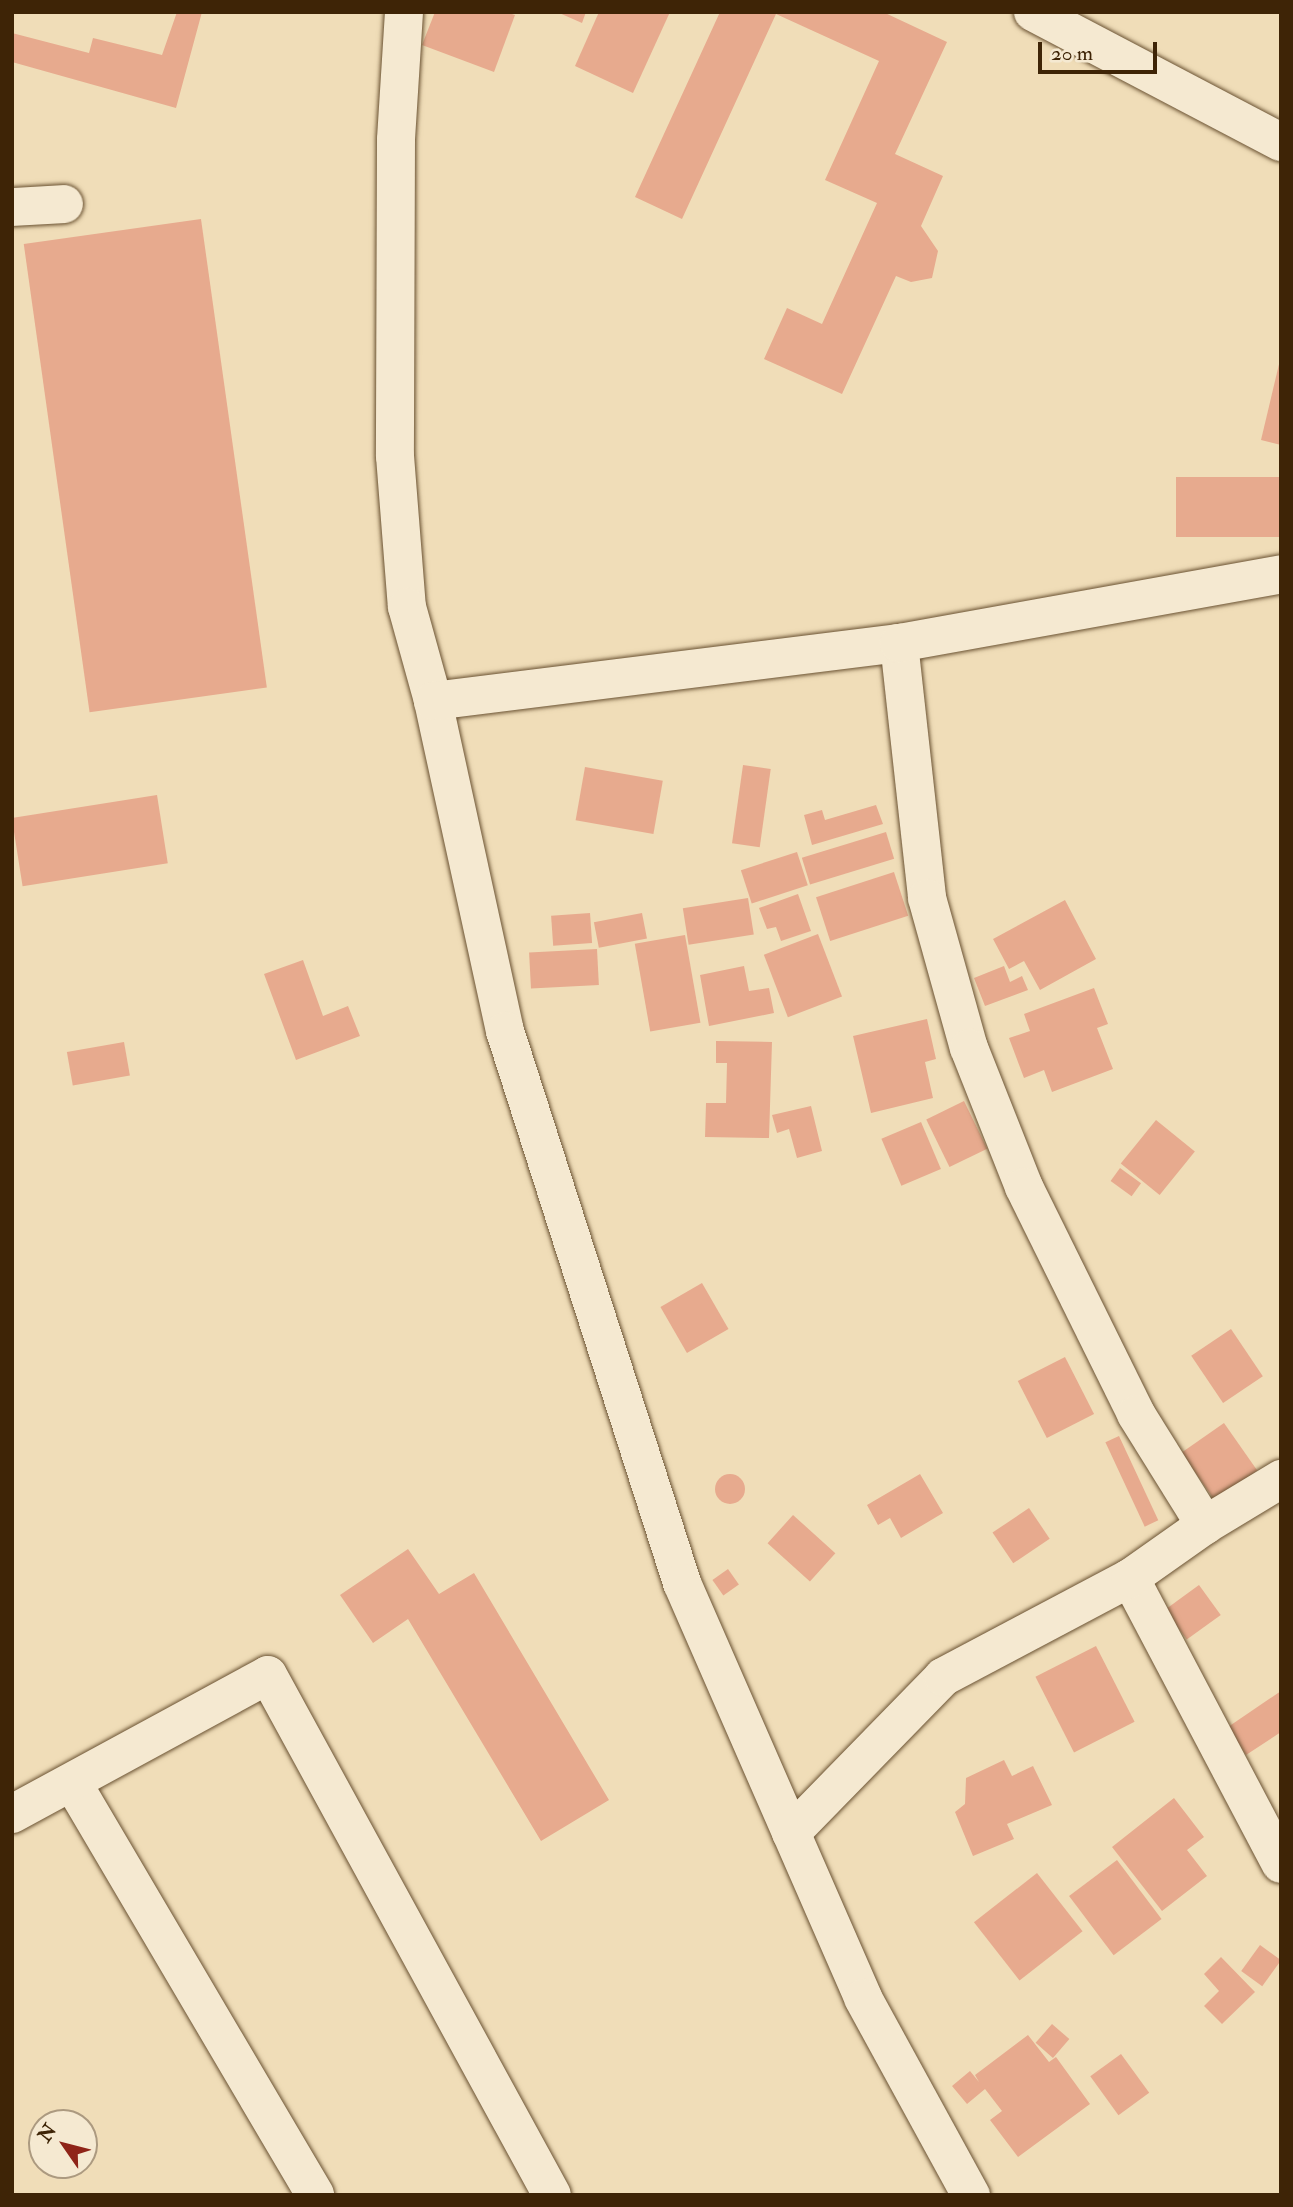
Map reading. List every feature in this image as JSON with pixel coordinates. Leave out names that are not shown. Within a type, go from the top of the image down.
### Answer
[{"type":"street","points":[[404,12],[396,141],[394,456],[407,607],[433,701],[509,1044],[681,1583],[863,1998],[971,2195]]},
{"type":"street","points":[[1032,12],[1281,142]]},
{"type":"street","points":[[12,207],[64,204]]},
{"type":"street","points":[[433,701],[899,643],[1281,574]]},
{"type":"street","points":[[899,643],[927,898],[969,1048],[1024,1187],[1136,1414],[1205,1525]]},
{"type":"street","points":[[790,1833],[943,1677],[1130,1578],[1205,1525],[1281,1479]]},
{"type":"street","points":[[1130,1578],[1281,1864]]},
{"type":"street","points":[[12,1814],[268,1675],[552,2195]]},
{"type":"street","points":[[72,1782],[315,2195]]},
{"type":"building","points":[[177,12],[202,12],[176,108],[12,62],[12,33],[89,53],[93,38],[162,55]]},
{"type":"building","points":[[435,12],[506,12],[515,15],[494,72],[422,45]]},
{"type":"building","points":[[557,12],[586,12],[582,23]]},
{"type":"building","points":[[599,12],[670,12],[633,93],[575,66]]},
{"type":"building","points":[[720,12],[883,12],[947,42],[895,154],[943,176],[921,226],[938,251],[932,278],[911,282],[896,276],[842,394],[764,359],[787,308],[822,324],[877,203],[825,180],[879,61],[776,14],[682,219],[635,197]]},
{"type":"building","points":[[201,219],[267,687],[90,712],[24,244]]},
{"type":"building","points":[[1281,360],[1281,445],[1261,440]]},
{"type":"building","points":[[1176,477],[1281,477],[1281,537],[1176,537]]},
{"type":"building","points":[[743,765],[771,769],[760,847],[732,843]]},
{"type":"building","points":[[585,767],[663,781],[653,834],[576,820]]},
{"type":"building","points":[[157,795],[168,863],[23,886],[12,818]]},
{"type":"building","points":[[876,805],[883,824],[812,845],[804,815],[822,810],[825,820]]},
{"type":"building","points":[[886,832],[894,859],[810,885],[802,858]]},
{"type":"building","points":[[797,852],[808,885],[752,904],[741,870]]},
{"type":"building","points":[[894,872],[908,916],[830,941],[816,897]]},
{"type":"building","points":[[798,894],[811,931],[781,941],[776,927],[767,929],[759,908]]},
{"type":"building","points":[[748,898],[754,935],[689,945],[683,908]]},
{"type":"building","points":[[1065,900],[1096,959],[1040,990],[1024,961],[1009,969],[993,939]]},
{"type":"building","points":[[590,913],[592,943],[553,946],[551,916]]},
{"type":"building","points":[[642,913],[647,939],[599,948],[594,922]]},
{"type":"building","points":[[818,934],[842,997],[788,1017],[764,955]]},
{"type":"building","points":[[685,935],[700,1023],[650,1032],[635,944]]},
{"type":"building","points":[[597,949],[599,985],[531,989],[529,953]]},
{"type":"building","points":[[303,960],[323,1016],[348,1006],[360,1036],[296,1060],[264,974]]},
{"type":"building","points":[[744,966],[749,991],[769,988],[774,1013],[709,1026],[700,975]]},
{"type":"building","points":[[1004,966],[1010,982],[1022,976],[1028,990],[985,1006],[974,978]]},
{"type":"building","points":[[1094,988],[1108,1024],[1097,1028],[1113,1069],[1052,1092],[1044,1070],[1024,1078],[1009,1038],[1030,1031],[1024,1014]]},
{"type":"building","points":[[927,1019],[936,1059],[925,1062],[933,1098],[871,1113],[853,1036]]},
{"type":"building","points":[[716,1041],[772,1042],[769,1138],[705,1137],[706,1103],[726,1103],[727,1063],[716,1063]]},
{"type":"building","points":[[124,1042],[130,1075],[73,1086],[67,1052]]},
{"type":"building","points":[[964,1101],[987,1149],[949,1167],[926,1119]]},
{"type":"building","points":[[811,1106],[822,1151],[797,1158],[789,1129],[777,1133],[772,1115]]},
{"type":"building","points":[[1156,1120],[1195,1151],[1160,1195],[1121,1164]]},
{"type":"building","points":[[921,1122],[941,1169],[901,1186],[881,1139]]},
{"type":"building","points":[[1120,1168],[1141,1183],[1132,1196],[1111,1181]]},
{"type":"building","points":[[702,1283],[728,1329],[687,1353],[660,1307]]},
{"type":"building","points":[[1231,1329],[1263,1376],[1223,1403],[1191,1356]]},
{"type":"building","points":[[1065,1357],[1094,1414],[1047,1438],[1018,1381]]},
{"type":"building","points":[[1224,1423],[1257,1471],[1215,1500],[1181,1453]]},
{"type":"building","points":[[1119,1436],[1158,1520],[1145,1527],[1105,1442]]},
{"type":"building","points":[[730,1474],[741,1478],[745,1489],[741,1500],[730,1504],[719,1500],[715,1489],[719,1478]]},
{"type":"building","points":[[920,1474],[943,1513],[901,1538],[890,1518],[878,1525],[867,1505]]},
{"type":"building","points":[[1029,1508],[1050,1539],[1013,1563],[993,1533]]},
{"type":"building","points":[[793,1515],[835,1553],[810,1581],[768,1543]]},
{"type":"building","points":[[408,1549],[439,1594],[474,1573],[609,1800],[541,1841],[408,1619],[373,1643],[340,1595]]},
{"type":"building","points":[[728,1569],[739,1585],[723,1595],[712,1580]]},
{"type":"building","points":[[1199,1585],[1221,1615],[1187,1640],[1165,1610]]},
{"type":"building","points":[[1096,1646],[1135,1722],[1074,1753],[1035,1677]]},
{"type":"building","points":[[1281,1691],[1281,1732],[1246,1755],[1228,1727]]},
{"type":"building","points":[[1004,1760],[1012,1776],[1033,1766],[1052,1805],[1007,1824],[1014,1839],[973,1856],[955,1812],[965,1804],[966,1778]]},
{"type":"building","points":[[1174,1798],[1204,1837],[1187,1850],[1207,1876],[1162,1911],[1112,1847]]},
{"type":"building","points":[[1117,1860],[1162,1919],[1114,1955],[1069,1896]]},
{"type":"building","points":[[1037,1873],[1083,1931],[1020,1981],[974,1922]]},
{"type":"building","points":[[1260,1945],[1281,1960],[1262,1986],[1241,1971]]},
{"type":"building","points":[[1221,1957],[1255,1992],[1222,2024],[1204,2006],[1219,1991],[1204,1974]]},
{"type":"building","points":[[1052,2024],[1069,2039],[1053,2058],[1036,2043]]},
{"type":"building","points":[[1028,2035],[1049,2062],[1056,2057],[1090,2104],[1018,2157],[990,2120],[1002,2111],[985,2089],[967,2104],[952,2086],[970,2071],[979,2082],[975,2075]]},
{"type":"building","points":[[1121,2054],[1149,2093],[1118,2115],[1090,2076]]}]
